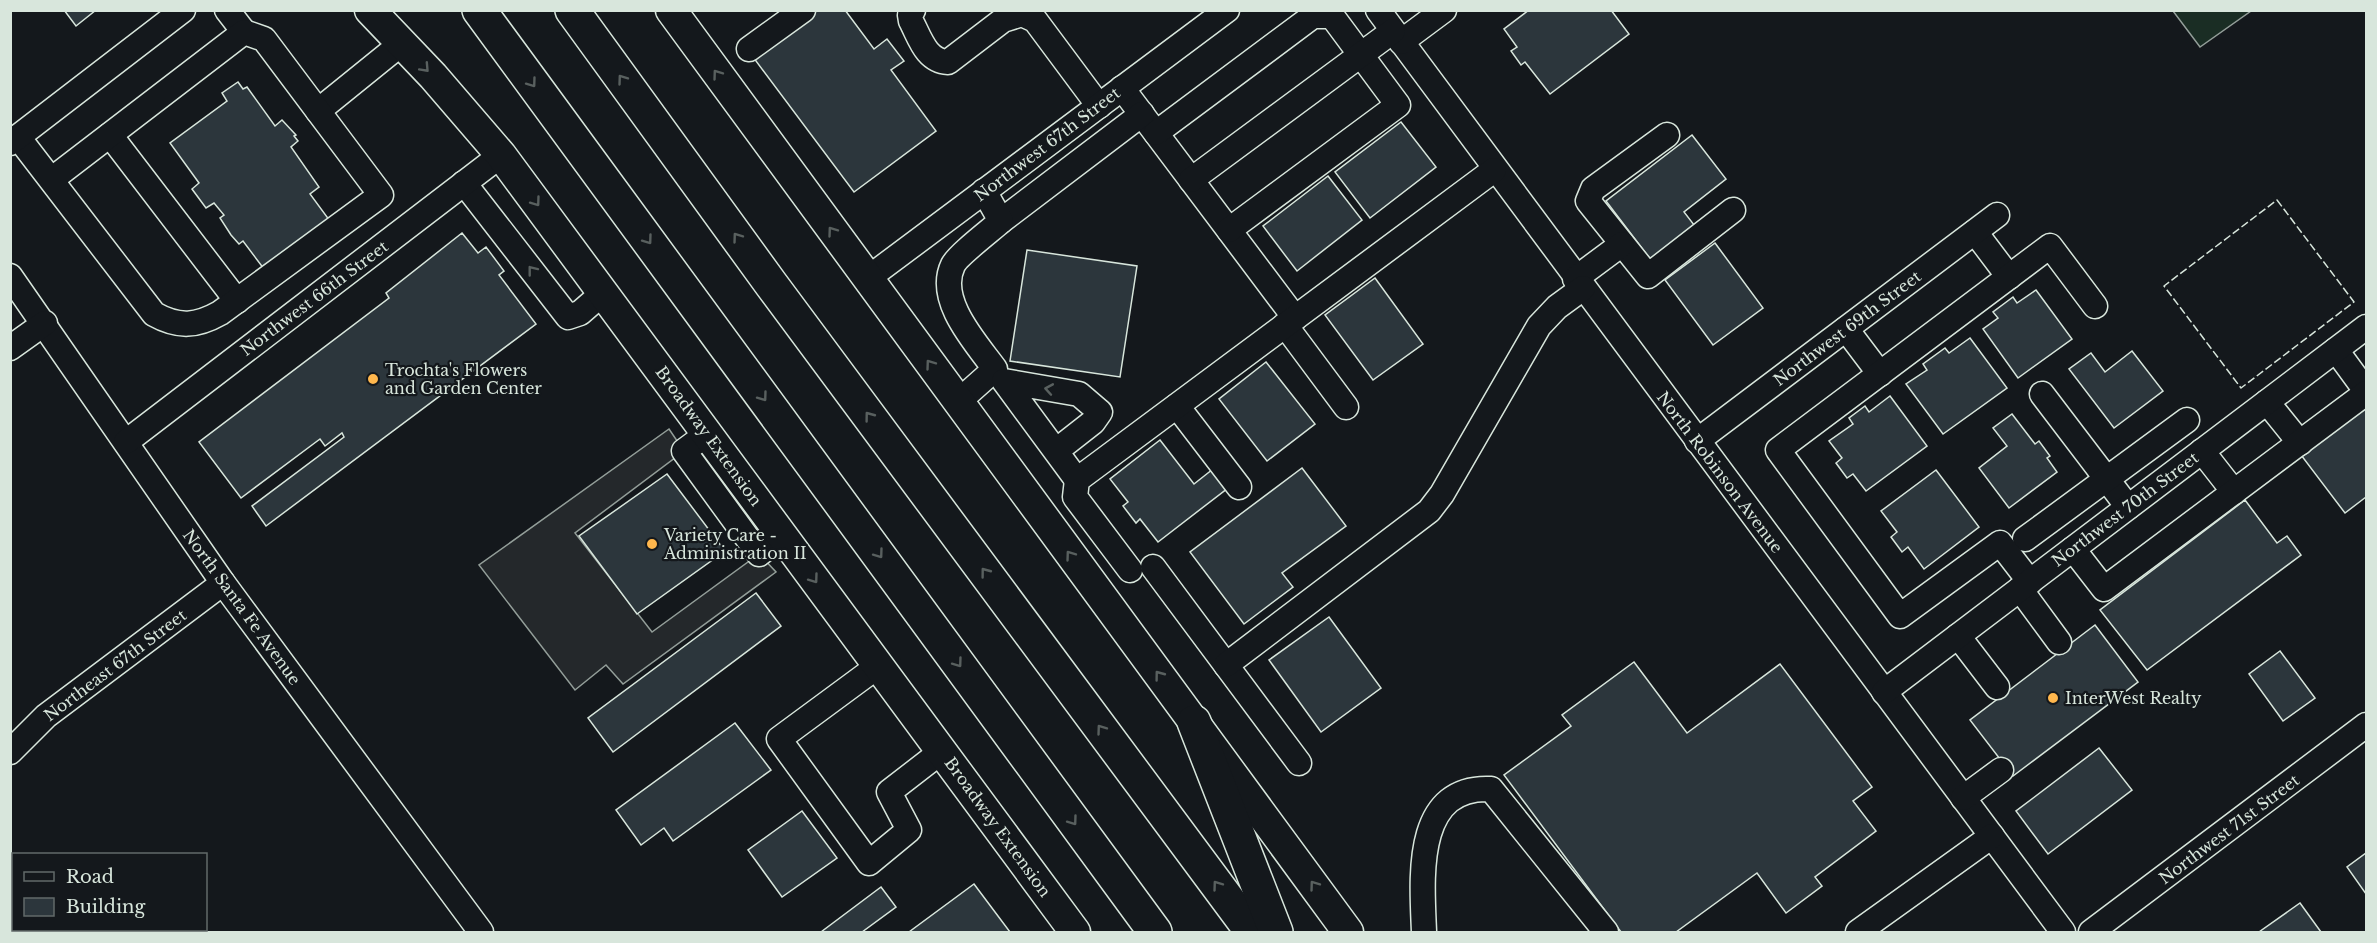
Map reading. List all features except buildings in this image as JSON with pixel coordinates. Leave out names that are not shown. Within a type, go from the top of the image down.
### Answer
[{"type":"highway","points":[[459,10],[488,23],[1155,933]]},
{"type":"highway","points":[[579,18],[771,284],[1252,933]]},
{"type":"highway","points":[[1194,722],[1276,933]]},
{"type":"main road","name":"Broadway Extension","points":[[370,10],[501,155],[1075,933]]},
{"type":"main road","points":[[682,15],[867,279],[1348,933]]},
{"type":"street","points":[[183,10],[14,140],[51,180],[154,314],[175,324],[201,324],[237,301],[381,195],[264,39],[244,32],[227,10]]},
{"type":"street","points":[[749,49],[803,10]]},
{"type":"street","points":[[913,10],[910,15],[911,21],[928,53],[938,61],[948,62],[1003,20],[1022,14],[1035,20],[1099,106]]},
{"type":"street","name":"Northwest 67th Street","points":[[867,279],[1227,10]]},
{"type":"street","name":"North Robinson Avenue","points":[[1378,10],[1494,170],[2063,933]]},
{"type":"street","points":[[1191,180],[1361,55],[1444,10]]},
{"type":"street","points":[[1156,133],[1313,15],[1332,16],[1398,105],[1229,230]]},
{"type":"street","points":[[51,180],[244,32]]},
{"type":"street","points":[[318,111],[402,43]]},
{"type":"street","points":[[1122,88],[1229,230],[1347,407]]},
{"type":"street","points":[[1130,570],[1075,497],[1077,480],[958,319],[949,285],[953,264],[1001,221],[1142,114]]},
{"type":"street","points":[[110,135],[237,301]]},
{"type":"street","points":[[1667,135],[1593,189],[1588,201],[1648,276],[1733,210]]},
{"type":"street","name":"Northwest 66th Street","points":[[126,442],[501,155]]},
{"type":"street","points":[[1077,480],[1494,170]]},
{"type":"street","points":[[465,183],[568,317],[580,313],[603,293]]},
{"type":"street","points":[[984,191],[1001,221]]},
{"type":"street","name":"Northwest 69th Street","points":[[1697,441],[1997,215]]},
{"type":"street","points":[[1975,232],[2009,277]]},
{"type":"street","points":[[1226,665],[1429,511],[1442,494],[1539,326],[1579,283],[1622,244]]},
{"type":"street","points":[[2060,642],[2000,543],[1900,616],[1778,450],[2050,246],[2095,306]]},
{"type":"street","name":"North Santa Fe Avenue","points":[[10,276],[45,323],[223,583],[481,933]]},
{"type":"street","points":[[10,348],[45,323]]},
{"type":"street","name":"Northwest 70th Street","points":[[1884,692],[2367,327]]},
{"type":"street","points":[[1846,329],[1880,374]]},
{"type":"street","points":[[2073,549],[2104,589],[2300,443],[2367,392],[2336,350]]},
{"type":"street","points":[[958,402],[1000,375],[1079,394],[1100,412],[1094,422],[1056,451]]},
{"type":"street","points":[[2042,394],[2128,507]]},
{"type":"street","points":[[2267,402],[2300,443]]},
{"type":"street","points":[[1177,406],[1239,487]]},
{"type":"street","points":[[2025,540],[2187,420]]},
{"type":"street","points":[[2202,452],[2234,492]]},
{"type":"street","points":[[1153,567],[1299,763]]},
{"type":"street","name":"Northeast 67th Street","points":[[10,752],[46,716],[223,583]]},
{"type":"street","points":[[1958,636],[1997,687]]},
{"type":"street","points":[[878,666],[779,739],[868,863],[909,830],[889,792],[942,752]]},
{"type":"street","name":"Northwest 71st Street","points":[[2091,933],[2367,725]]},
{"type":"street","points":[[1963,798],[2001,770]]},
{"type":"street","points":[[1424,933],[1422,862],[1432,824],[1449,798],[1473,788],[1491,789],[1606,933]]},
{"type":"street","points":[[1858,933],[1992,836]]},
{"type":"green space","points":[[2173,11],[2251,11],[2200,47]]},
{"type":"shaded area","points":[[669,429],[684,451],[575,533],[652,632],[759,554],[776,572],[623,684],[606,665],[575,690],[479,565]]},
{"type":"fence","points":[[2277,200],[2354,302],[2241,388],[2164,286],[2277,200]]},
{"type":"place","name":"Trochta's Flowers and Garden Center","points":[[373,379]]},
{"type":"place","name":"Variety Care - Administration II","points":[[652,544]]},
{"type":"place","name":"InterWest Realty","points":[[2053,698]]}]
